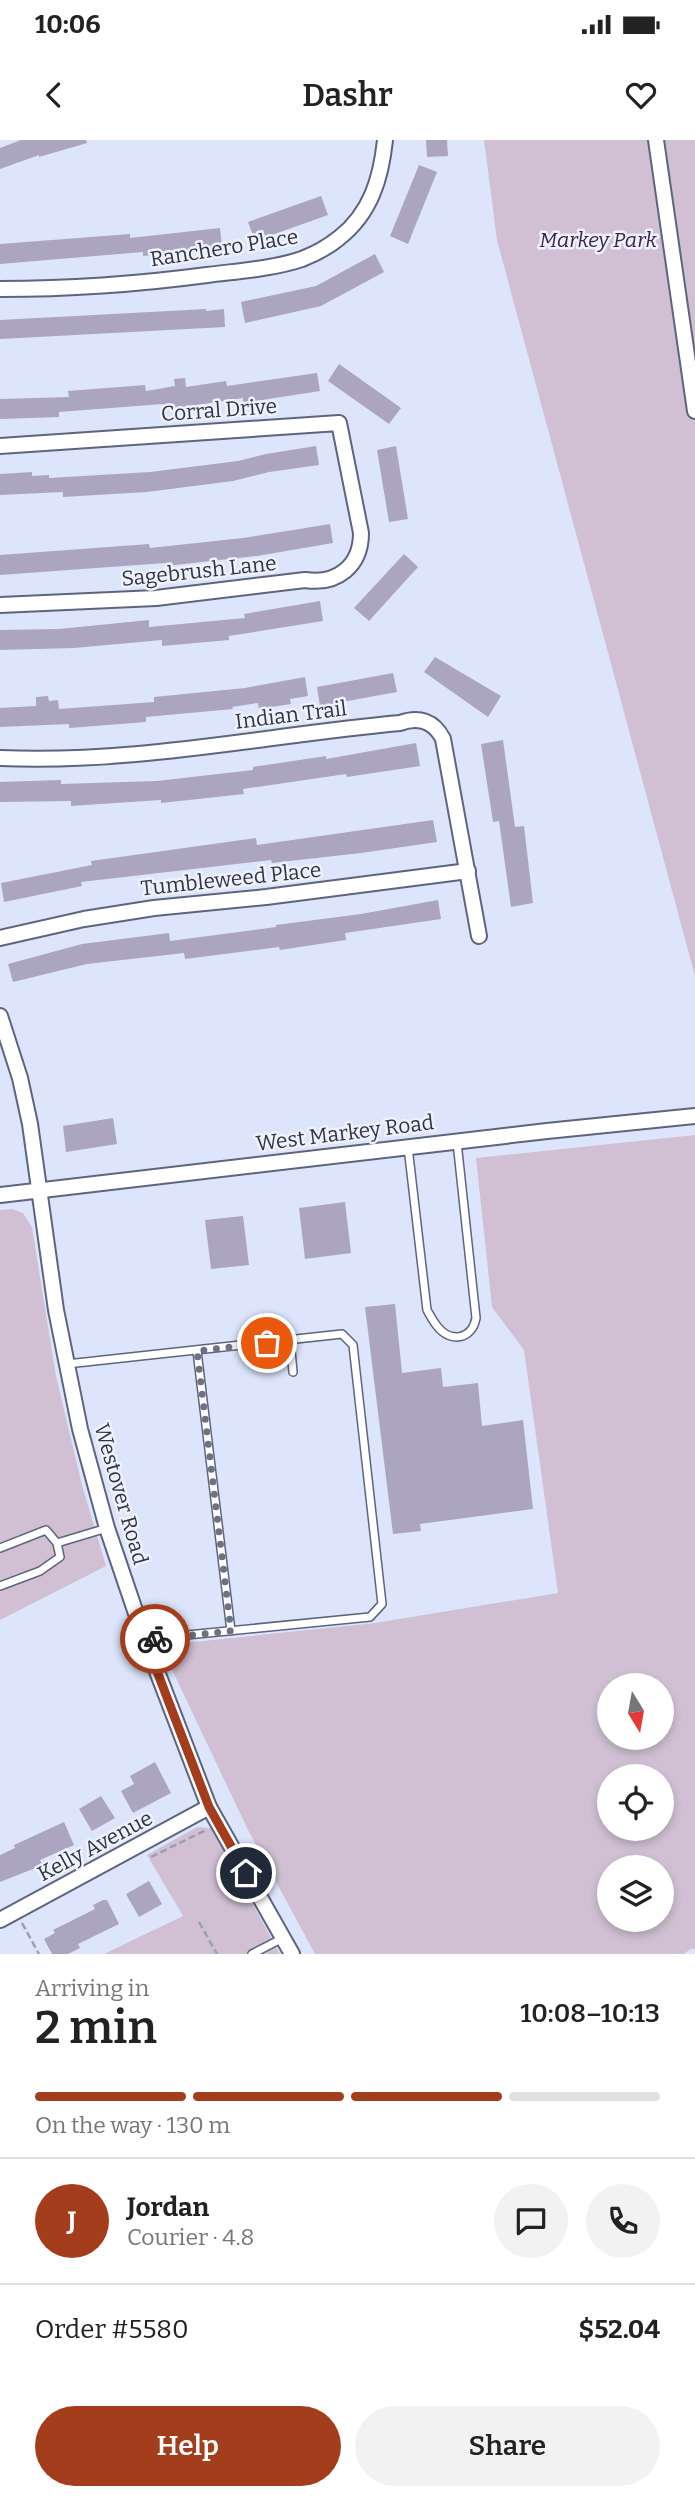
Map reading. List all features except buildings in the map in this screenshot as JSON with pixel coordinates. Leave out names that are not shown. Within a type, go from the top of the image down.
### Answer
[{"type":"street","name":"Ranchero Place","points":[[0,289],[102,286],[171,280],[251,269],[303,258],[341,237],[366,207],[382,169],[385,140]]},
{"type":"street","points":[[656,140],[695,411]]},
{"type":"street","name":"Corral Drive","points":[[0,446],[339,423],[359,523]]},
{"type":"street","name":"Sagebrush Lane","points":[[0,605],[156,598],[305,580],[329,580],[341,575],[356,558],[361,545],[359,523]]},
{"type":"street","name":"Indian Trail","points":[[0,758],[142,755],[409,720],[426,721],[438,730],[443,739],[468,871]]},
{"type":"street","points":[[468,871],[479,936]]},
{"type":"street","name":"Tumbleweed Place","points":[[0,938],[84,919],[154,908],[266,897],[468,871]]},
{"type":"street","name":"Westover Road","points":[[0,1016],[23,1089],[40,1190],[55,1310],[80,1429],[107,1528],[145,1640],[209,1807],[292,1954]]},
{"type":"street","name":"West Markey Road","points":[[0,1195],[695,1116]]},
{"type":"street","name":"Kelly Avenue","points":[[0,1920],[209,1807]]},
{"type":"lane","points":[[407,1147],[427,1310],[438,1328],[452,1338],[463,1337],[474,1328],[477,1318],[457,1141]]},
{"type":"lane","points":[[67,1364],[342,1334],[353,1345],[382,1604],[370,1617],[145,1640]]},
{"type":"lane","points":[[290,1340],[293,1372]]},
{"type":"lane","points":[[197,1351],[231,1631]]},
{"type":"lane","points":[[57,1544],[107,1528]]},
{"type":"lane","points":[[0,1548],[46,1530],[57,1544],[60,1558],[40,1571],[0,1586]]},
{"type":"lane","points":[[253,1954],[283,1938]]},
{"type":"path","points":[[151,1857],[206,1829]]},
{"type":"path","points":[[16,1912],[39,1954]]},
{"type":"path","points":[[199,1922],[216,1954]]},
{"type":"green space","name":"Markey Park","points":[[484,140],[695,140],[695,976],[497,240]]},
{"type":"green space","points":[[695,1135],[695,1950],[693,1948],[683,1954],[315,1954],[248,1830],[166,1657],[173,1646],[183,1643],[375,1623],[558,1593],[524,1350],[492,1307],[476,1158]]},
{"type":"green space","points":[[12,1209],[23,1213],[32,1227],[56,1376],[82,1485],[106,1566],[0,1620],[0,1210]]},
{"type":"green space","points":[[197,1827],[211,1828],[280,1954],[104,1954],[183,1916],[147,1855]]},
{"type":"way so far","points":[[155,1639],[231,1631],[197,1351],[267,1343]]},
{"type":"route","points":[[155,1639],[145,1640],[209,1807],[246,1873]]}]
